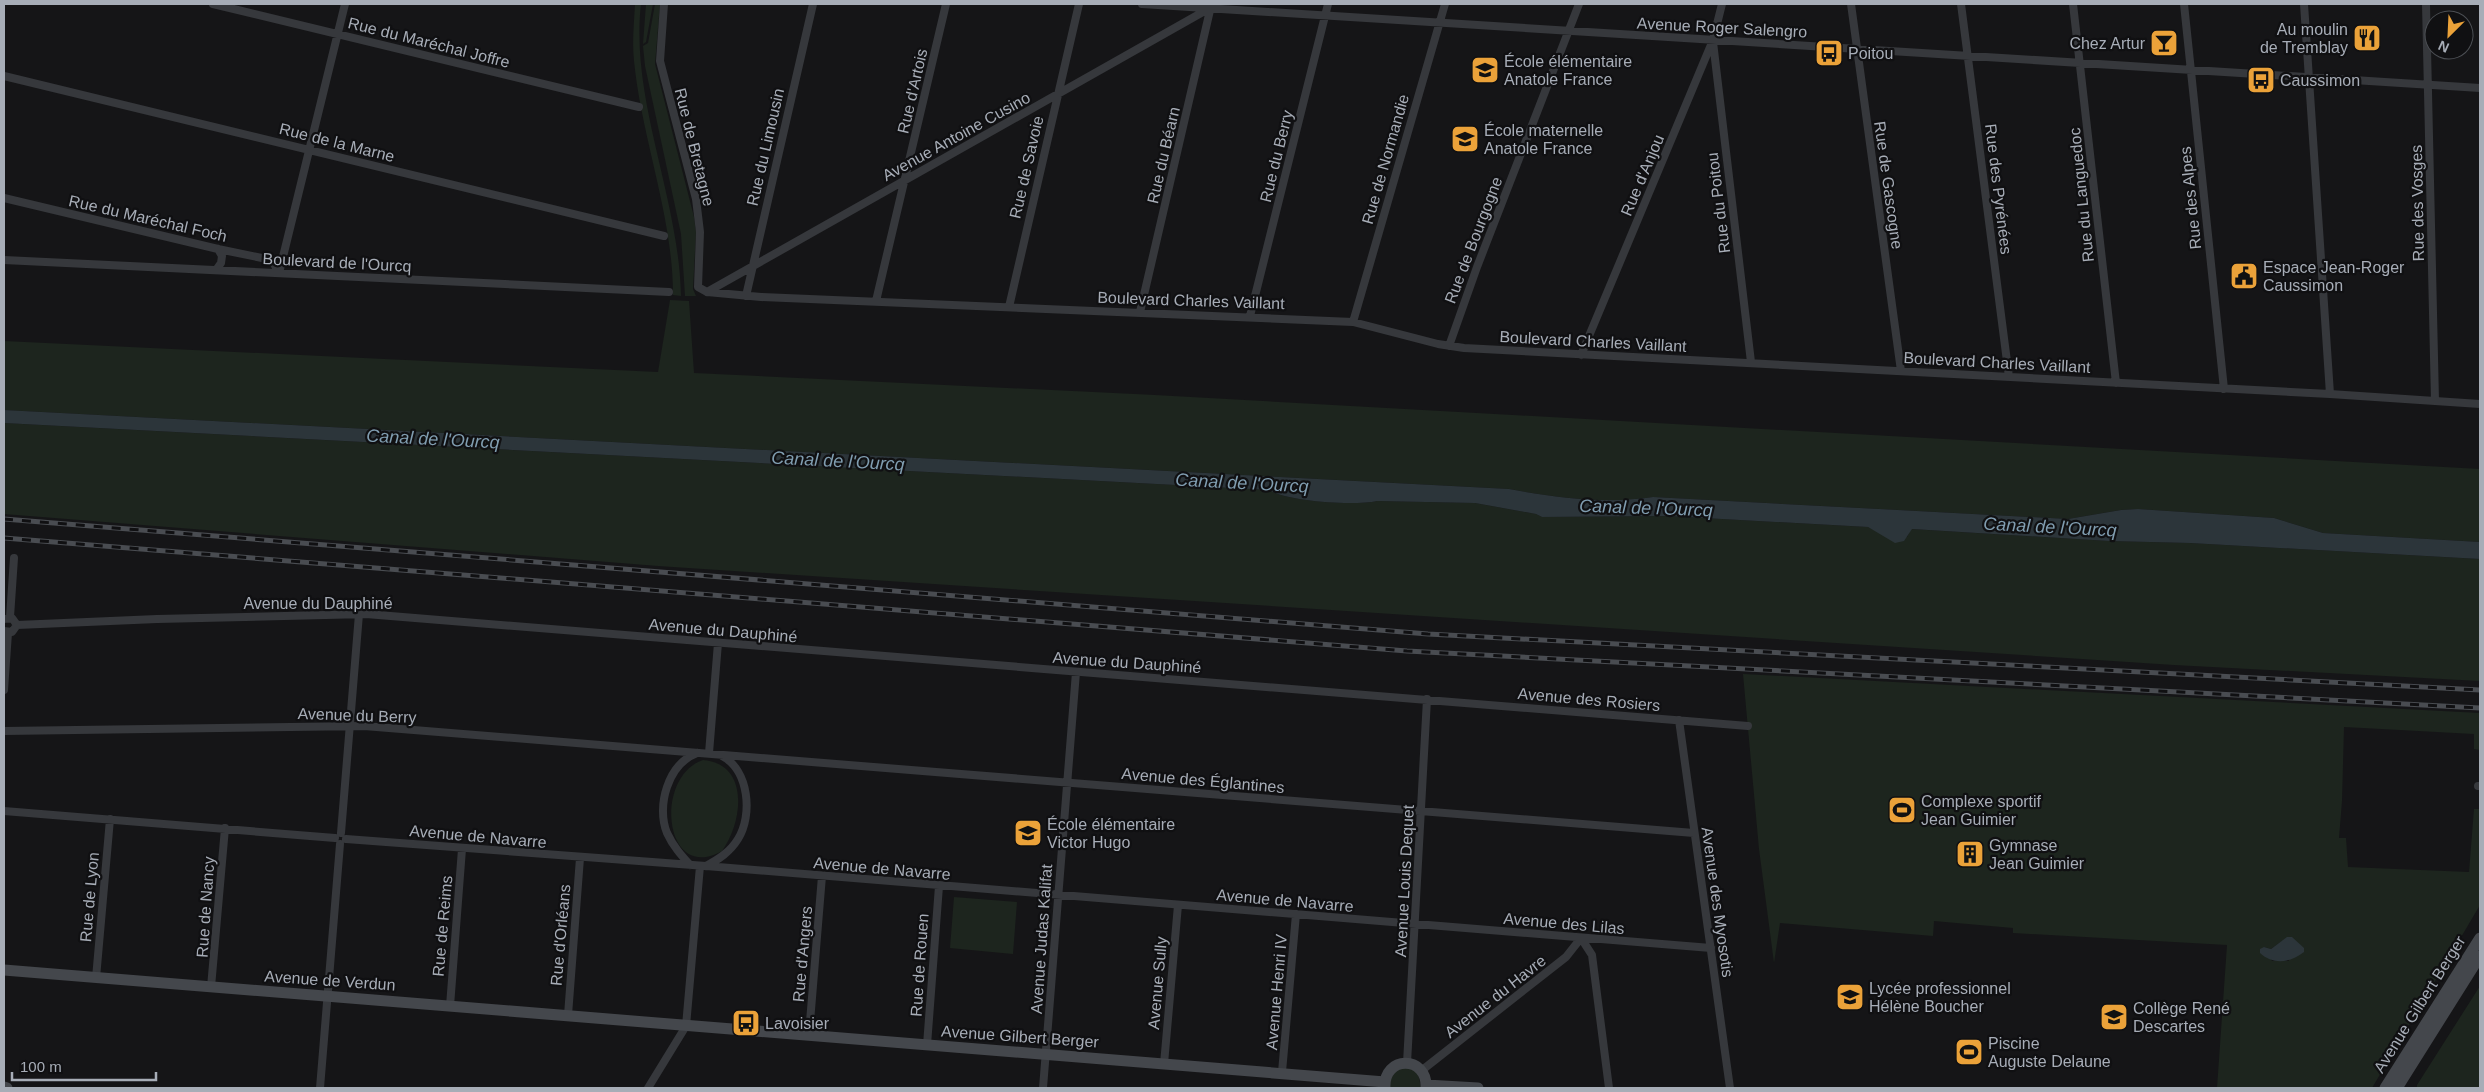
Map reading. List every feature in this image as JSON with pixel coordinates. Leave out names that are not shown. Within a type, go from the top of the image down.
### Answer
[{"type":"street","name":"Rue du Maréchal Joffre","points":[[213,4],[639,108]]},
{"type":"street","points":[[279,273],[345,4]]},
{"type":"street","name":"Rue de Bretagne","points":[[664,4],[660,61],[696,199],[700,232],[698,287],[707,292]]},
{"type":"street","name":"Rue du Limousin","points":[[746,296],[813,4]]},
{"type":"street","name":"Rue d'Artois","points":[[876,301],[946,4]]},
{"type":"street","name":"Rue de Savoie","points":[[1009,307],[1079,4]]},
{"type":"street","name":"Avenue Roger Salengro","points":[[1142,4],[1211,6],[1568,31],[2480,88]]},
{"type":"street","name":"Avenue Antoine Cusino","points":[[707,292],[1211,6],[1219,4]]},
{"type":"street","name":"Rue du Berry","points":[[1250,316],[1328,4]]},
{"type":"street","name":"Rue de Normandie","points":[[1353,322],[1445,4]]},
{"type":"street","name":"Rue de Bourgogne","points":[[1449,346],[1477,267],[1579,4]]},
{"type":"street","name":"Rue d'Anjou","points":[[1581,354],[1713,40],[1722,4]]},
{"type":"street","name":"Rue de Gascogne","points":[[1851,4],[1901,371]]},
{"type":"street","name":"Rue des Pyrénées","points":[[1961,4],[2009,377]]},
{"type":"street","name":"Rue du Languedoc","points":[[2073,4],[2116,383]]},
{"type":"street","name":"Rue des Alpes","points":[[2184,4],[2224,389]]},
{"type":"street","points":[[2304,4],[2330,394]]},
{"type":"street","name":"Rue des Vosges","points":[[2426,4],[2435,402]]},
{"type":"street","name":"Rue du Béarn","points":[[1140,312],[1211,6]]},
{"type":"street","name":"Rue du Poitou","points":[[1713,40],[1751,362]]},
{"type":"street","name":"Rue de la Marne","points":[[4,76],[664,236]]},
{"type":"street","name":"Rue du Maréchal Foch","points":[[4,198],[218,250],[272,260],[279,273]]},
{"type":"street","points":[[216,270],[222,256],[218,250]]},
{"type":"street","name":"Boulevard de l'Ourcq","points":[[4,260],[669,292]]},
{"type":"street","name":"Boulevard Charles Vaillant","points":[[707,292],[746,296],[1250,316],[1353,322],[1449,346],[2330,394],[2480,404]]},
{"type":"street","points":[[4,690],[6,632],[14,631],[17,625],[14,619],[7,618],[14,558]]},
{"type":"street","points":[[320,1088],[359,614]]},
{"type":"street","name":"Avenue du Dauphiné","points":[[17,625],[359,614],[1427,699]]},
{"type":"street","points":[[709,753],[718,643]]},
{"type":"street","name":"Avenue Judas Kalifat","points":[[1043,1088],[1076,672]]},
{"type":"street","name":"Avenue des Rosiers","points":[[1427,699],[1748,726]]},
{"type":"street","name":"Avenue Louis Dequet","points":[[1407,1063],[1427,699]]},
{"type":"street","name":"Avenue des Myosotis","points":[[1679,720],[1730,1088]]},
{"type":"street","name":"Avenue du Berry","points":[[4,731],[350,726],[709,753]]},
{"type":"street","points":[[690,865],[676,850],[667,832],[664,817],[664,798],[670,779],[683,761],[699,752]]},
{"type":"street","name":"Avenue des Églantines","points":[[709,753],[1694,833]]},
{"type":"street","points":[[648,1088],[686,1026],[703,866],[723,857],[738,838],[745,821],[747,805],[743,782],[730,760],[718,753]]},
{"type":"street","name":"Avenue de Navarre","points":[[4,811],[1415,924]]},
{"type":"street","name":"Rue de Lyon","points":[[96,978],[110,819]]},
{"type":"street","name":"Rue de Nancy","points":[[211,987],[225,828]]},
{"type":"street","name":"Rue de Reims","points":[[450,1006],[462,849]]},
{"type":"street","name":"Rue d'Orléans","points":[[568,1015],[580,858]]},
{"type":"street","name":"Rue d'Angers","points":[[809,1034],[822,876]]},
{"type":"street","name":"Rue de Rouen","points":[[927,1045],[939,886]]},
{"type":"street","name":"Avenue Sully","points":[[1164,1064],[1178,904]]},
{"type":"street","name":"Avenue Henri IV","points":[[1282,1072],[1296,914]]},
{"type":"street","name":"Avenue des Lilas","points":[[1415,924],[1711,948]]},
{"type":"street","points":[[1581,938],[1592,955],[1609,1088]]},
{"type":"street","name":"Avenue du Havre","points":[[1421,1071],[1566,957],[1581,938]]},
{"type":"street","name":"Avenue Gilbert Berger","points":[[2385,1088],[2480,938]]},
{"type":"street","name":"Avenue Gilbert Berger","points":[[2398,1087],[2480,956]]},
{"type":"street","name":"Avenue de Verdun","points":[[4,970],[653,1023]]},
{"type":"street","name":"Avenue Gilbert Berger","points":[[653,1023],[1282,1072],[1385,1085]]},
{"type":"street","points":[[1385,1085],[1390,1070],[1407,1063],[1421,1071],[1426,1087],[1478,1088]]},
{"type":"shaded area","points":[[635,4],[641,4],[639,40],[642,76],[672,222],[681,296],[673,295],[668,236],[638,90],[633,47]]},
{"type":"shaded area","points":[[646,4],[653,4],[646,42],[643,44]]},
{"type":"shaded area","points":[[655,4],[660,4],[655,64],[694,217],[696,232],[693,289],[696,296],[685,296],[681,234],[645,66],[643,46],[648,43]]},
{"type":"shaded area","points":[[670,300],[689,301],[694,373],[1155,395],[2480,469],[2480,542],[2323,533],[2274,518],[2138,509],[2068,519],[1653,497],[1599,500],[1545,495],[1509,489],[4,410],[4,341],[658,372]]},
{"type":"shaded area","points":[[4,423],[1269,490],[1291,497],[1322,502],[1475,503],[1536,514],[1542,517],[1668,516],[1868,527],[1876,531],[1907,537],[1911,529],[2109,541],[2190,543],[2480,559],[2480,681],[2174,665],[658,566],[4,514]]},
{"type":"shaded area","points":[[1743,674],[2480,713],[2480,750],[2474,749],[2474,734],[2344,727],[2339,838],[2346,838],[2348,867],[2469,872],[2474,809],[2480,809],[2480,905],[2372,1088],[2217,1088],[2227,945],[2013,933],[2013,928],[1934,921],[1933,936],[1780,923],[1774,963],[1759,849]],"holes":[[[2282,941],[2289,961],[2272,961],[2264,947],[2271,949]]]},
{"type":"shaded area","points":[[703,760],[718,764],[729,772],[735,783],[738,796],[738,811],[729,839],[722,851],[702,857],[688,853],[677,841],[672,824],[672,805],[677,786],[687,770]]},
{"type":"shaded area","points":[[954,897],[1017,902],[1013,954],[950,948]]},
{"type":"shaded area","points":[[2480,986],[2480,1088],[2417,1088],[2417,1085]]},
{"type":"shaded area","points":[[1408,1067],[1418,1073],[1421,1088],[1390,1088],[1390,1077],[1398,1069]]},
{"type":"water","name":"Canal de l'Ourcq","points":[[4,410],[1509,489],[1545,495],[1599,500],[1653,497],[2068,519],[2138,509],[2274,518],[2323,533],[2480,542],[2480,559],[2190,543],[2109,541],[1912,529],[1904,541],[1895,543],[1868,527],[1668,516],[1542,517],[1536,514],[1475,503],[1322,502],[1291,497],[1269,490],[4,423]]},
{"type":"water","points":[[2287,937],[2292,937],[2304,948],[2304,952],[2299,956],[2282,961],[2270,959],[2260,953],[2260,949],[2264,947],[2271,949]]},
{"type":"railway","points":[[4,519],[1428,634],[2480,690]]},
{"type":"railway","points":[[4,538],[1407,651],[2480,708]]},
{"type":"place","name":"Au moulin de Tremblay","points":[[2367,38]]},
{"type":"place","name":"Chez Artur","points":[[2164,43]]},
{"type":"place","name":"Poitou","points":[[1829,53]]},
{"type":"place","name":"École élémentaire Anatole France","points":[[1485,70]]},
{"type":"place","name":"Caussimon","points":[[2261,80]]},
{"type":"place","name":"École maternelle Anatole France","points":[[1465,139]]},
{"type":"place","name":"Espace Jean-Roger Caussimon","points":[[2244,276]]},
{"type":"place","name":"Complexe sportif Jean Guimier","points":[[1902,810]]},
{"type":"place","name":"École élémentaire Victor Hugo","points":[[1028,833]]},
{"type":"place","name":"Gymnase Jean Guimier","points":[[1970,854]]},
{"type":"place","name":"Lycée professionnel Hélène Boucher","points":[[1850,997]]},
{"type":"place","name":"Collège René Descartes","points":[[2114,1017]]},
{"type":"place","name":"Lavoisier","points":[[746,1023]]},
{"type":"place","name":"Piscine Auguste Delaune","points":[[1969,1052]]}]
